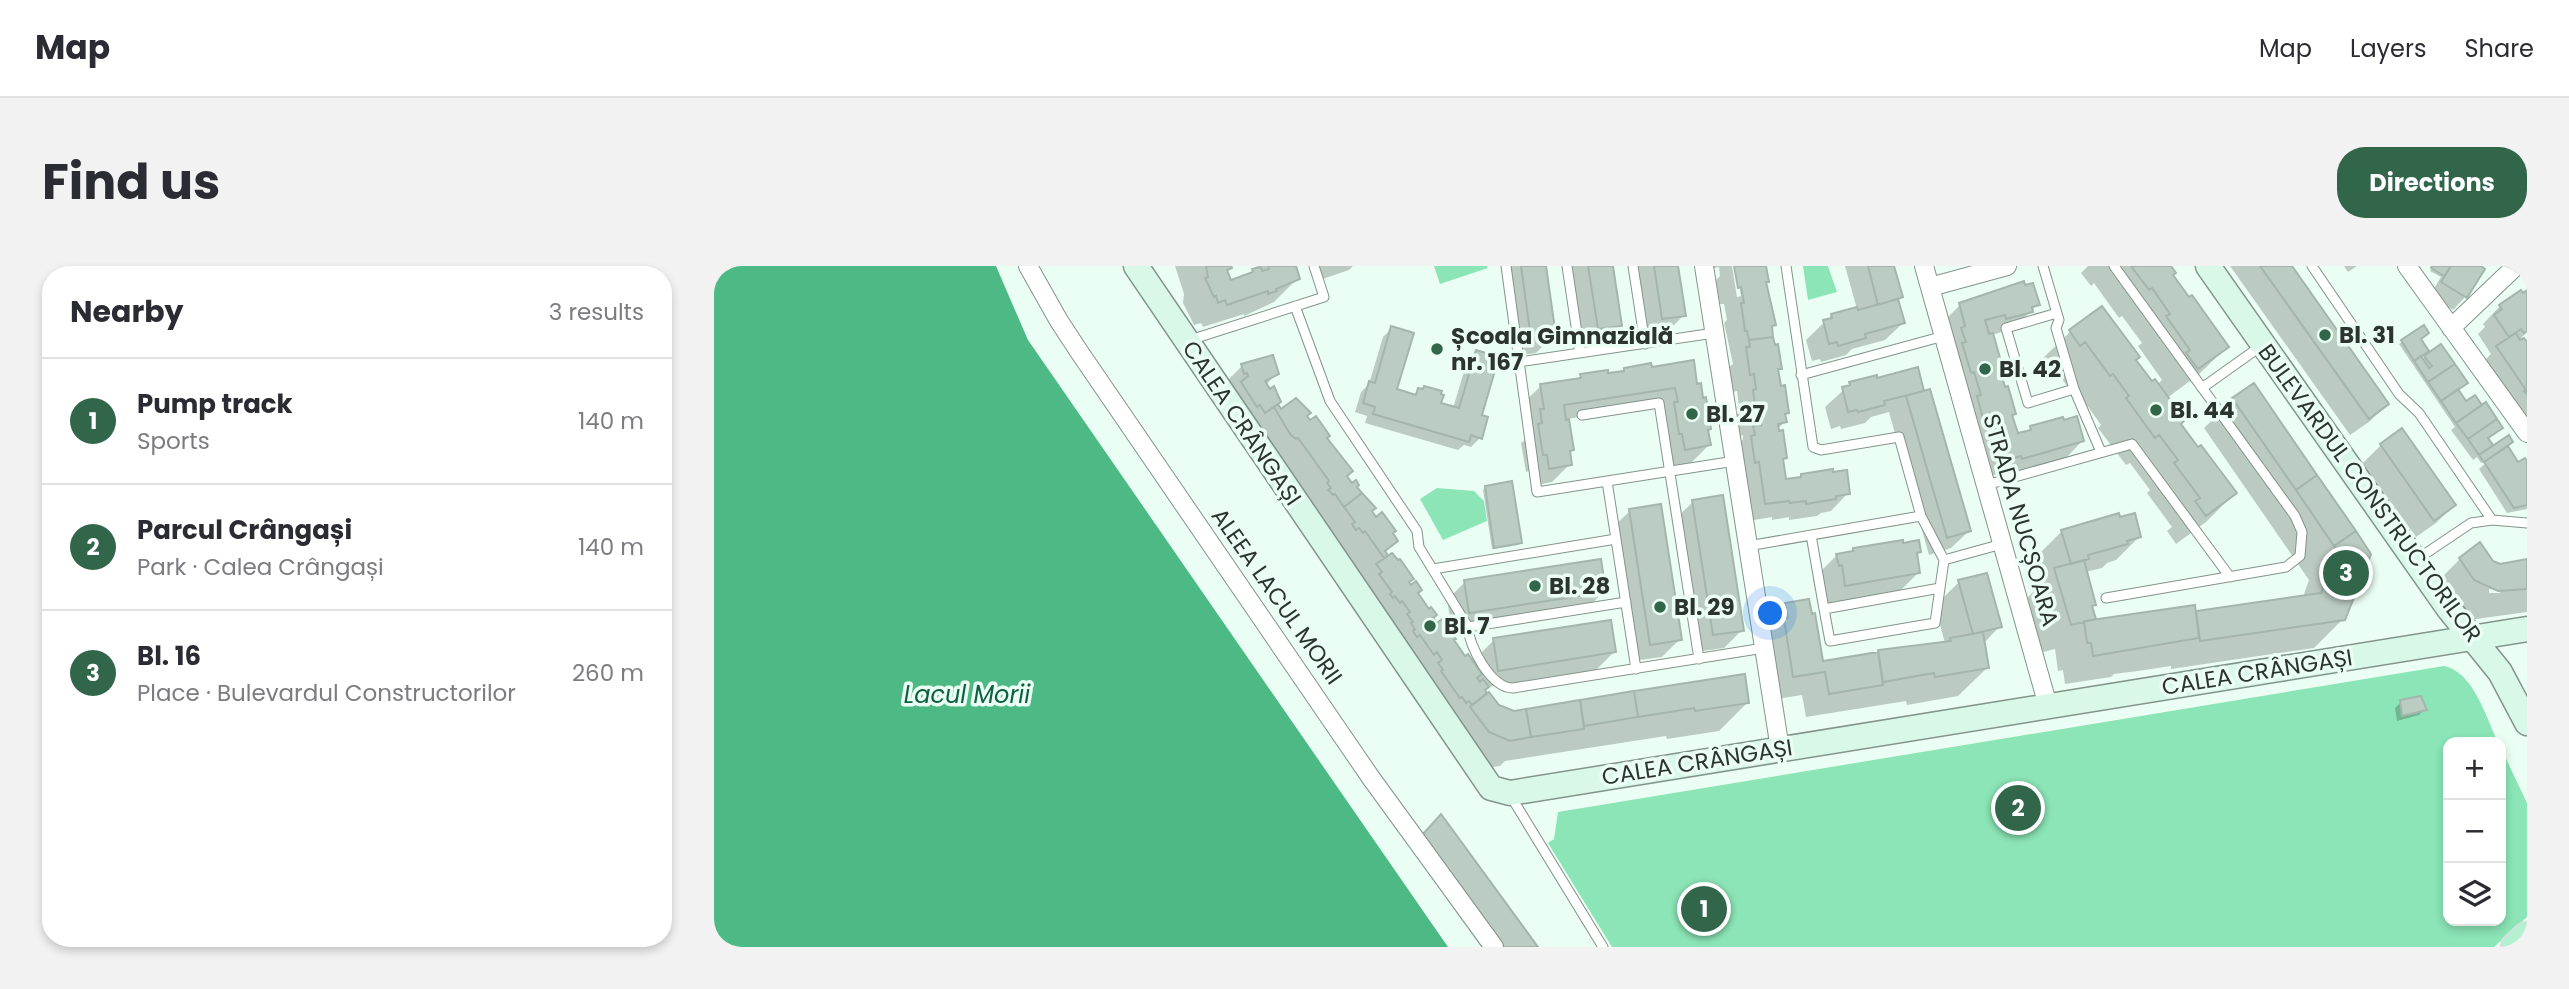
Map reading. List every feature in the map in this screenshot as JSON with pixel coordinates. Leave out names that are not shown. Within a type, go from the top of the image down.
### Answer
[{"type":"main road","points":[[2514,947],[2527,935]]},
{"type":"street","name":"ALEEA LACUL MORII","points":[[1028,266],[1080,353],[1371,778],[1494,947]]},
{"type":"street","name":"CALEA CRÂNGAȘI","points":[[1136,266],[1492,788],[1510,793],[2527,629]]},
{"type":"street","points":[[1704,266],[1780,749]]},
{"type":"street","name":"STRADA NUCȘOARA","points":[[1924,266],[2048,706]]},
{"type":"street","name":"BULEVARDUL CONSTRUCTORILOR","points":[[2208,266],[2415,561],[2500,672],[2527,723]]},
{"type":"street","points":[[2407,266],[2527,433]]},
{"type":"street","points":[[2451,328],[2516,266]]},
{"type":"street","points":[[1930,287],[1995,268]]},
{"type":"lane","points":[[1186,341],[1324,297],[1314,266]]},
{"type":"lane","points":[[1506,266],[1537,492],[1735,461]]},
{"type":"lane","points":[[1567,266],[1580,353]]},
{"type":"lane","points":[[1633,266],[1645,344]]},
{"type":"lane","points":[[1786,266],[1814,447],[1821,450],[1898,436],[1921,516],[1944,560],[1935,623],[1830,641],[1811,535]]},
{"type":"lane","points":[[2043,266],[2059,320],[2056,328],[2074,390],[2101,452]]},
{"type":"lane","points":[[2106,598],[2286,567],[2300,556],[2302,532],[2295,516],[2114,266]]},
{"type":"lane","points":[[2312,266],[2399,394],[2418,413],[2492,520]]},
{"type":"lane","points":[[1295,306],[1330,401],[1417,531],[1419,547],[1468,627],[1469,638],[1491,678],[1499,685],[1507,688],[1764,649]]},
{"type":"lane","points":[[2057,313],[2006,328],[2028,403],[2074,390]]},
{"type":"lane","points":[[1519,362],[1714,333]]},
{"type":"lane","points":[[1801,375],[1944,336]]},
{"type":"lane","points":[[2202,388],[2263,345]]},
{"type":"lane","points":[[1582,415],[1659,403],[1699,659]]},
{"type":"lane","points":[[1986,485],[2132,444],[2230,577]]},
{"type":"lane","points":[[1607,481],[1636,669]]},
{"type":"lane","points":[[1748,546],[1921,516]]},
{"type":"lane","points":[[2415,561],[2464,526],[2479,520],[2527,523]]},
{"type":"lane","points":[[1433,569],[1616,539]]},
{"type":"lane","points":[[1944,560],[2003,544]]},
{"type":"lane","points":[[1824,609],[1940,589]]},
{"type":"lane","points":[[1468,627],[1626,602]]},
{"type":"lane","points":[[1510,793],[1603,947]]},
{"type":"shaded area","points":[[1434,266],[1487,266],[1488,268],[1440,284]]},
{"type":"shaded area","points":[[1803,266],[1828,266],[1837,292],[1808,300]]},
{"type":"shaded area","points":[[1437,488],[1474,491],[1484,501],[1487,521],[1443,540],[1420,499]]},
{"type":"shaded area","points":[[2444,666],[2454,670],[2471,686],[2496,737],[2443,737],[2443,926],[2506,926],[2506,759],[2527,803],[2527,917],[2494,947],[1612,947],[1548,843],[1554,839],[1558,812]]},
{"type":"water","name":"Lacul Morii","points":[[714,266],[996,266],[1028,340],[1448,947],[714,947]]},
{"type":"building","points":[[1206,266],[1231,266],[1232,268],[1227,270],[1231,280],[1261,267],[1262,271],[1269,269],[1268,266],[1296,266],[1300,279],[1276,289],[1277,291],[1268,294],[1268,291],[1227,305],[1225,300],[1218,303],[1216,296],[1214,297],[1205,278],[1208,277]]},
{"type":"building","points":[[1521,266],[1546,266],[1556,336],[1531,339]]},
{"type":"building","points":[[1588,266],[1613,266],[1622,326],[1598,329]]},
{"type":"building","points":[[1654,266],[1678,266],[1686,316],[1662,319]]},
{"type":"building","points":[[1734,266],[1766,266],[1769,282],[1766,282],[1776,325],[1772,326],[1773,337],[1749,340],[1745,331],[1741,287],[1738,288]]},
{"type":"building","points":[[1868,266],[1894,266],[1903,297],[1878,305]]},
{"type":"building","points":[[2131,266],[2171,266],[2176,273],[2173,275],[2189,297],[2192,295],[2229,347],[2198,369],[2186,353],[2190,350],[2166,316],[2170,314],[2152,288],[2149,290]]},
{"type":"building","name":"Bl. 31","points":[[2260,266],[2292,266],[2389,404],[2369,419]]},
{"type":"building","points":[[2451,266],[2444,276],[2431,268]]},
{"type":"building","points":[[2451,266],[2481,266],[2485,269],[2467,298],[2441,282]]},
{"type":"building","name":"Bl. 42","points":[[2024,281],[2025,285],[2033,283],[2040,305],[2032,307],[2033,312],[2006,319],[2005,315],[1985,320],[1989,334],[1993,333],[2002,365],[1999,366],[2016,414],[2012,415],[2018,433],[2031,430],[2030,426],[2077,416],[2084,441],[2022,459],[2021,456],[1999,462],[1987,422],[1984,423],[1977,396],[1981,395],[1974,372],[1971,373],[1962,343],[1966,342],[1961,328],[1965,326],[1959,303]]},
{"type":"building","points":[[2521,290],[2523,293],[2527,290],[2527,331],[2524,333],[2521,329],[2509,337],[2494,315],[2502,309],[2499,305]]},
{"type":"building","points":[[1898,299],[1905,323],[1865,334],[1866,338],[1838,346],[1837,342],[1829,344],[1823,320],[1832,318],[1831,314]]},
{"type":"building","name":"Bl. 44","points":[[2102,306],[2140,357],[2136,360],[2152,381],[2155,379],[2185,420],[2181,424],[2198,447],[2201,445],[2237,493],[2206,516],[2195,501],[2200,498],[2174,463],[2178,460],[2159,435],[2155,438],[2126,398],[2129,396],[2113,374],[2110,376],[2085,342],[2080,346],[2069,330]]},
{"type":"building","points":[[2424,325],[2429,333],[2421,339],[2429,351],[2414,361],[2401,340]]},
{"type":"building","points":[[1391,326],[1414,333],[1397,389],[1416,395],[1418,388],[1423,389],[1424,386],[1442,391],[1441,394],[1444,395],[1441,403],[1459,408],[1476,350],[1499,357],[1482,415],[1488,417],[1482,439],[1471,435],[1469,442],[1373,414],[1375,407],[1363,403],[1369,381],[1375,383]]},
{"type":"building","points":[[2516,333],[2520,340],[2524,338],[2527,342],[2527,394],[2496,346]]},
{"type":"building","points":[[1773,337],[1775,345],[1778,344],[1782,369],[1778,369],[1781,386],[1785,385],[1789,413],[1785,414],[1787,422],[1778,424],[1779,431],[1783,430],[1787,458],[1783,459],[1786,479],[1833,469],[1833,472],[1847,470],[1850,494],[1806,504],[1806,501],[1789,501],[1765,504],[1759,462],[1755,463],[1751,436],[1755,435],[1753,426],[1761,425],[1760,418],[1757,419],[1754,374],[1750,375],[1746,347],[1750,347],[1749,340]]},
{"type":"building","points":[[2441,344],[2455,364],[2428,382],[2414,361],[2421,356],[2429,368],[2432,366],[2424,356]]},
{"type":"building","points":[[1273,355],[1279,374],[1265,381],[1270,389],[1274,386],[1281,402],[1265,413],[1260,405],[1257,407],[1241,382],[1248,376],[1247,373],[1244,374],[1241,364]]},
{"type":"building","name":"Bl. 27","points":[[1694,360],[1697,384],[1701,383],[1703,398],[1706,397],[1711,445],[1685,450],[1682,434],[1679,434],[1674,402],[1678,402],[1675,388],[1564,405],[1574,450],[1570,451],[1572,465],[1549,469],[1547,455],[1543,455],[1538,424],[1542,423],[1540,409],[1544,409],[1540,384],[1581,378],[1580,374],[1608,370],[1608,373],[1651,363],[1652,367]]},
{"type":"building","points":[[2455,364],[2468,383],[2441,401],[2428,382]]},
{"type":"building","points":[[1918,367],[1924,391],[1884,401],[1885,405],[1848,412],[1842,387],[1850,385],[1849,382]]},
{"type":"building","points":[[2254,383],[2317,475],[2296,490],[2232,398]]},
{"type":"building","points":[[1930,389],[1971,531],[1947,538],[1906,396]]},
{"type":"building","points":[[2458,389],[2466,401],[2475,395],[2482,405],[2456,423],[2441,401]]},
{"type":"building","points":[[1296,398],[1311,413],[1307,416],[1310,420],[1316,416],[1330,436],[1327,438],[1353,471],[1347,476],[1352,483],[1356,480],[1362,493],[1344,507],[1335,494],[1328,490],[1331,488],[1327,483],[1329,481],[1298,438],[1290,434],[1274,407],[1278,404],[1281,409]]},
{"type":"building","points":[[2486,402],[2497,419],[2468,439],[2456,423]]},
{"type":"building","points":[[2497,419],[2503,428],[2488,438],[2493,445],[2479,455],[2468,439]]},
{"type":"building","points":[[2402,428],[2456,505],[2434,521],[2380,444]]},
{"type":"building","points":[[2509,435],[2513,442],[2484,462],[2479,455]]},
{"type":"building","points":[[2508,446],[2518,462],[2525,458],[2527,461],[2527,505],[2514,508],[2484,462]]},
{"type":"building","points":[[2317,475],[2356,531],[2334,546],[2296,490]]},
{"type":"building","points":[[1512,481],[1522,543],[1494,548],[1485,486]]},
{"type":"building","points":[[1362,493],[1376,508],[1372,511],[1376,517],[1382,512],[1396,531],[1393,533],[1398,541],[1385,551],[1388,555],[1384,558],[1365,531],[1363,533],[1359,528],[1356,530],[1352,524],[1355,522],[1344,507]]},
{"type":"building","points":[[1723,495],[1744,631],[1713,635],[1692,500]]},
{"type":"building","name":"Bl. 29","points":[[1661,504],[1682,640],[1650,645],[1629,509]]},
{"type":"building","points":[[2119,513],[2120,517],[2135,513],[2141,537],[2127,541],[2128,544],[2088,555],[2089,559],[2071,564],[2061,530]]},
{"type":"building","points":[[2356,531],[2371,554],[2345,620],[2200,641],[2196,611],[2321,593],[2337,550],[2334,546]]},
{"type":"building","points":[[1903,540],[1903,543],[1919,540],[1921,552],[1917,553],[1920,573],[1845,586],[1842,565],[1839,566],[1836,554],[1853,551],[1853,548]]},
{"type":"building","points":[[2480,542],[2493,561],[2500,564],[2527,559],[2527,589],[2498,591],[2474,580],[2459,558]]},
{"type":"building","name":"Bl. 7","points":[[1392,553],[1400,559],[1414,579],[1409,582],[1411,585],[1416,581],[1422,590],[1418,593],[1429,609],[1431,607],[1437,615],[1433,618],[1437,623],[1442,619],[1465,656],[1468,654],[1482,674],[1477,678],[1480,682],[1483,679],[1489,687],[1485,690],[1487,693],[1472,705],[1460,698],[1441,671],[1443,670],[1438,663],[1442,660],[1437,652],[1434,655],[1420,635],[1417,637],[1413,631],[1413,622],[1407,614],[1410,612],[1402,601],[1400,603],[1395,596],[1393,598],[1390,594],[1392,592],[1379,574],[1382,572],[1376,564]]},
{"type":"building","name":"Bl. 28","points":[[1601,559],[1606,592],[1469,613],[1464,580]]},
{"type":"building","points":[[2084,560],[2096,605],[2092,606],[2096,619],[2071,625],[2054,568]]},
{"type":"building","points":[[1987,573],[2002,627],[1973,634],[1958,580]]},
{"type":"building","points":[[1809,599],[1812,614],[1815,613],[1823,661],[1878,652],[1883,685],[1829,694],[1825,672],[1793,677],[1784,619],[1788,618],[1785,603]]},
{"type":"building","points":[[2195,605],[2199,638],[2093,656],[2091,643],[2087,643],[2084,621]]},
{"type":"building","points":[[1611,620],[1616,652],[1498,671],[1493,638]]},
{"type":"building","points":[[1983,632],[1989,668],[1935,677],[1934,673],[1883,682],[1878,650],[1951,641],[1950,638]]},
{"type":"building","points":[[1745,674],[1749,703],[1638,717],[1634,691]]},
{"type":"building","points":[[1634,691],[1638,717],[1584,726],[1580,700]]},
{"type":"building","points":[[1489,692],[1499,705],[1514,711],[1526,709],[1531,737],[1510,741],[1489,732],[1470,707]]},
{"type":"building","points":[[2421,696],[2427,710],[2402,716],[2400,700]]},
{"type":"building","points":[[1580,700],[1584,729],[1531,737],[1526,709]]},
{"type":"building","points":[[1441,814],[1538,947],[1502,947],[1422,835]]},
{"type":"place","name":"Bl. 31","points":[[2325,335]]},
{"type":"place","name":"Școala Gimnazială nr. 167","points":[[1437,349]]},
{"type":"place","name":"Bl. 42","points":[[1985,369]]},
{"type":"place","name":"Bl. 44","points":[[2156,410]]},
{"type":"place","name":"Bl. 27","points":[[1692,414]]},
{"type":"place","name":"Bl. 16","points":[[2346,573]]},
{"type":"place","name":"Bl. 28","points":[[1535,586]]},
{"type":"place","name":"Bl. 29","points":[[1660,607]]},
{"type":"place","name":"Bl. 7","points":[[1430,626]]},
{"type":"place","name":"Parcul Crângași","points":[[2018,808]]},
{"type":"place","name":"Pump track","points":[[1704,909]]}]
